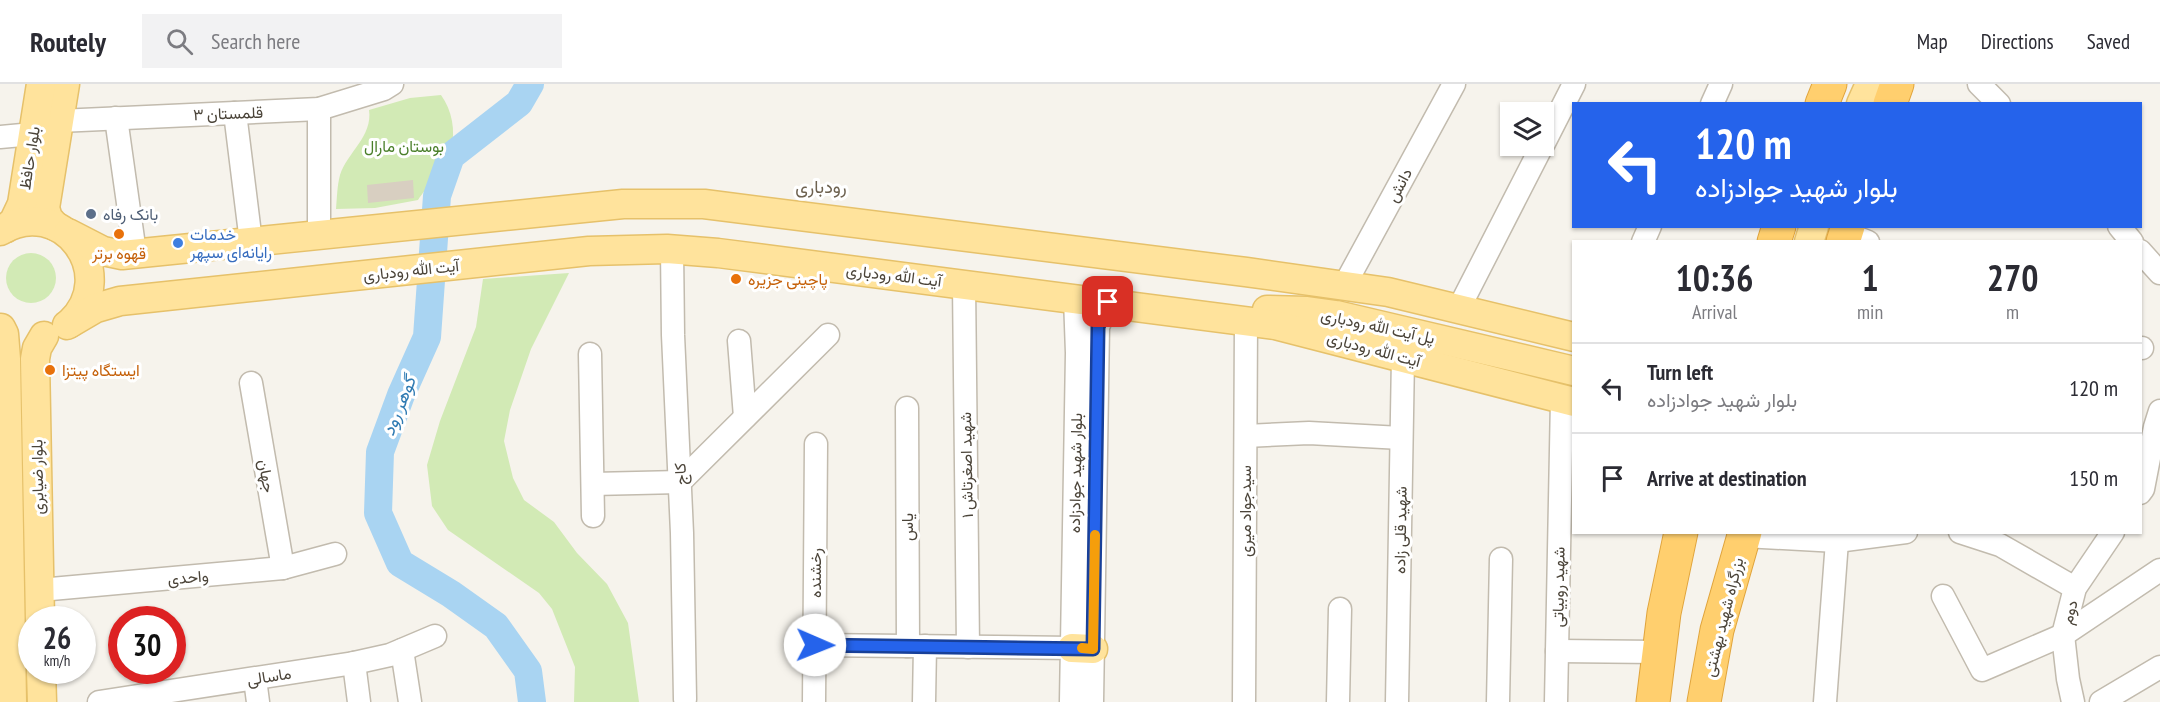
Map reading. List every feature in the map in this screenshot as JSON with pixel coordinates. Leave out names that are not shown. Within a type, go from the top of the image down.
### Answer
[{"type":"highway","points":[[1823,102],[1830,84]]},
{"type":"highway","points":[[1891,102],[1897,84]]},
{"type":"highway","points":[[1653,702],[1666,598],[1681,534]]},
{"type":"highway","name":"بزرگراه شهید بهشتی","points":[[1704,702],[1721,616],[1744,534]]},
{"type":"main road","name":"بلوار حافظ","points":[[3,229],[14,221],[22,204],[41,84]]},
{"type":"main road","name":"بلوار حافظ","points":[[56,331],[83,306],[90,282],[86,257],[78,244],[48,218],[45,208],[64,84]]},
{"type":"main road","points":[[1862,102],[1870,84]]},
{"type":"main road","points":[[3,229],[30,221],[61,230],[109,253],[119,255],[625,204],[723,205],[1344,286],[1414,297],[1572,336]]},
{"type":"main road","points":[[251,242],[257,287]]},
{"type":"main road","name":"آیت الله رودباری","points":[[56,331],[96,308],[115,302],[589,251],[672,249],[718,252],[1034,292],[1075,311],[1103,314],[1180,311]]},
{"type":"main road","name":"پل آیت الله رودباری","points":[[1180,311],[1258,315],[1307,311],[1336,315],[1572,371]]},
{"type":"main road","name":"آیت الله رودباری","points":[[1258,315],[1305,331],[1570,401]]},
{"type":"main road","points":[[0,327],[19,336],[56,331]]},
{"type":"main road","name":"بلوار ضیابری","points":[[0,327],[4,334],[6,359],[5,593],[12,702]]},
{"type":"main road","name":"بلوار ضیابری","points":[[40,606],[35,359],[37,348],[56,331]]},
{"type":"main road","points":[[41,684],[42,702]]},
{"type":"street","name":"قلمستان ۳","points":[[59,120],[319,109],[384,89],[392,84]]},
{"type":"street","name":"دانش","points":[[1344,286],[1454,84]]},
{"type":"street","points":[[1554,123],[1574,84]]},
{"type":"street","points":[[1713,102],[1721,84]]},
{"type":"street","points":[[1979,84],[1997,102]]},
{"type":"street","points":[[319,109],[319,223]]},
{"type":"street","points":[[235,113],[251,242]]},
{"type":"street","points":[[116,118],[135,253]]},
{"type":"street","points":[[0,137],[33,134]]},
{"type":"street","points":[[1459,308],[1537,156]]},
{"type":"street","points":[[2121,228],[2130,240]]},
{"type":"street","name":"کاج","points":[[672,249],[685,699]]},
{"type":"street","points":[[2142,253],[2160,273]]},
{"type":"street","name":"شهید اصغرتاش ۱","points":[[964,284],[968,647]]},
{"type":"street","name":"بلوار شهید جوادزاده","points":[[1075,311],[1082,648],[1092,702]]},
{"type":"street","name":"بلوار شهید جوادزاده","points":[[1082,648],[1103,314]]},
{"type":"street","name":"سیدجواد میری","points":[[1244,702],[1246,436],[1258,315]]},
{"type":"street","points":[[593,484],[680,482],[828,335]]},
{"type":"street","points":[[739,341],[745,417]]},
{"type":"street","points":[[590,354],[593,516]]},
{"type":"street","name":"شهید قلی زاده","points":[[1397,702],[1403,357]]},
{"type":"street","name":"جهان","points":[[251,383],[283,568]]},
{"type":"street","name":"شهید روبیاتی","points":[[1556,702],[1570,401]]},
{"type":"street","name":"یاس","points":[[907,408],[916,646],[924,702]]},
{"type":"street","points":[[2146,486],[2155,427],[2160,411]]},
{"type":"street","points":[[1246,436],[1310,433],[1401,438]]},
{"type":"street","name":"رخشنده","points":[[814,702],[816,444]]},
{"type":"street","points":[[1744,534],[1838,537],[1879,534]]},
{"type":"street","points":[[1966,534],[2000,545],[2075,588]]},
{"type":"street","name":"دوم","points":[[2073,702],[2063,635],[2075,588],[2112,534]]},
{"type":"street","points":[[1825,702],[1838,537]]},
{"type":"street","name":"واحدی","points":[[40,590],[283,568],[335,554]]},
{"type":"street","points":[[1498,702],[1501,559]]},
{"type":"street","points":[[1943,596],[1982,670],[2063,635],[2160,570]]},
{"type":"street","points":[[1338,702],[1340,609]]},
{"type":"street","name":"ماسالی","points":[[99,702],[150,698],[354,663],[390,655],[435,636]]},
{"type":"street","points":[[815,645],[1082,648],[1071,702]]},
{"type":"street","points":[[402,650],[410,702]]},
{"type":"street","points":[[1557,651],[1658,652]]},
{"type":"street","points":[[354,663],[359,702]]},
{"type":"street","points":[[2101,702],[2160,667]]},
{"type":"street","points":[[255,679],[258,702]]},
{"type":"green space","name":"بوستان مارال","points":[[441,95],[452,121],[451,149],[441,168],[418,200],[375,208],[336,209],[340,175],[367,128],[369,110],[410,98]]},
{"type":"green space","points":[[26,253],[36,253],[49,260],[56,273],[56,283],[49,296],[36,303],[26,303],[17,299],[10,292],[6,283],[6,273],[10,264],[17,257]]},
{"type":"green space","points":[[569,273],[531,349],[510,410],[504,441],[513,478],[524,500],[554,522],[577,553],[607,584],[628,623],[639,702],[574,702],[575,667],[552,609],[539,593],[448,530],[432,506],[427,465],[440,421],[476,327],[483,279]]},
{"type":"building","points":[[413,180],[414,198],[368,203],[367,185]]},
{"type":"waterway","name":"گوهر رود","points":[[530,84],[519,103],[451,156],[437,196],[427,337],[401,395],[380,452],[378,513],[400,563],[451,594],[496,626],[528,671],[532,702]]},
{"type":"slow traffic","points":[[1082,648],[1093,649],[1095,535]]},
{"type":"place","name":"بانک رفاه","points":[[91,214]]},
{"type":"place","name":"قهوه برتر","points":[[119,234]]},
{"type":"place","name":"خدمات رایانه‌ای سپهر","points":[[178,243]]},
{"type":"place","name":"پاچینی جزیره","points":[[736,279]]},
{"type":"place","name":"ایستگاه پیتزا","points":[[50,370]]},
{"type":"district","name":"رودباری","points":[[821,187]]},
{"type":"route","points":[[815,645],[1093,649],[1098,327],[1108,302]]}]
